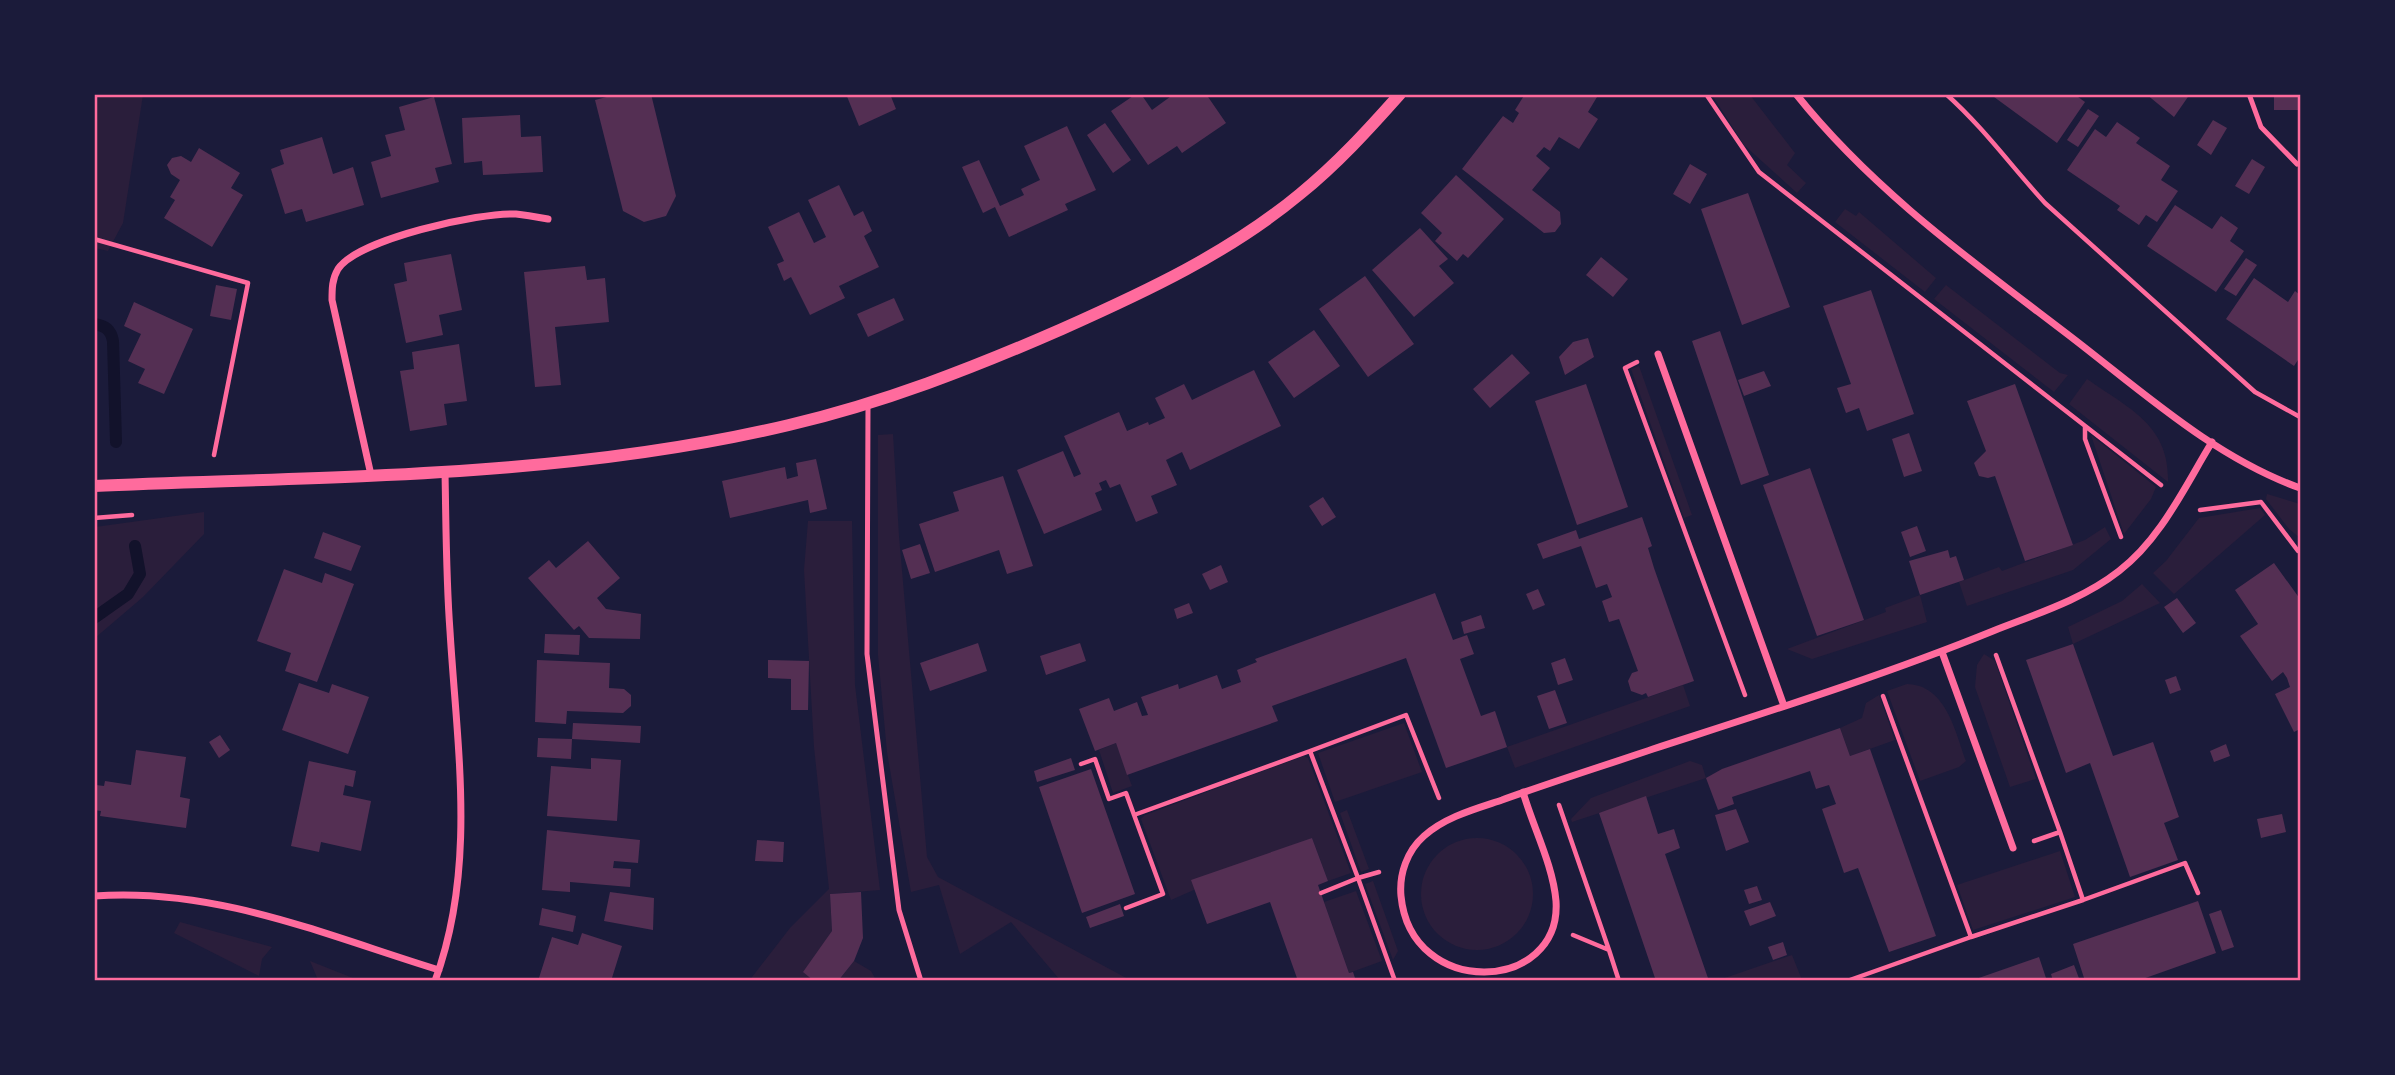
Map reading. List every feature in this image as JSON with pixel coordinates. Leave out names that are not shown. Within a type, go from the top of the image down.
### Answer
[{"type":"street","points":[[94,486],[445,471],[628,455],[788,426],[868,405],[1028,344],[1133,298],[1227,246],[1302,193],[1358,141],[1400,94]]},
{"type":"street","points":[[1796,94],[1827,134],[1940,238],[2212,442],[2266,476],[2301,488]]},
{"type":"street","points":[[371,475],[332,300],[332,282],[340,267],[382,243],[452,221],[515,214],[548,219]]},
{"type":"street","points":[[1657,354],[1784,706]]},
{"type":"street","points":[[1523,793],[1552,882],[1556,902],[1553,927],[1543,946],[1521,964],[1510,968],[1469,972],[1445,964],[1424,951],[1411,931],[1402,910],[1402,871],[1420,839],[1447,820],[1523,793],[1552,783],[1942,652],[2087,592],[2121,570],[2133,558],[2157,529],[2212,442]]},
{"type":"street","points":[[435,981],[455,911],[462,846],[450,629],[445,471]]},
{"type":"street","points":[[1942,652],[2013,848]]},
{"type":"street","points":[[94,896],[139,892],[197,898],[248,910],[439,970]]},
{"type":"lane","points":[[2249,94],[2261,127],[2297,164]]},
{"type":"lane","points":[[868,405],[867,654],[899,910],[921,981]]},
{"type":"path","points":[[1706,94],[1759,172],[2178,498],[2197,511],[2261,502],[2300,552]]},
{"type":"path","points":[[1946,94],[1982,126],[2014,169],[2045,203],[2255,392],[2301,417]]},
{"type":"path","points":[[94,239],[248,283],[215,441],[212,481]]},
{"type":"path","points":[[1657,354],[1625,368],[1753,717]]},
{"type":"path","points":[[2085,426],[2085,439],[2115,527],[2133,558]]},
{"type":"path","points":[[94,518],[136,514]]},
{"type":"path","points":[[1989,633],[2083,900]]},
{"type":"path","points":[[1876,675],[1971,937]]},
{"type":"path","points":[[1134,815],[1406,715],[1447,820]]},
{"type":"path","points":[[1310,751],[1395,981]]},
{"type":"path","points":[[1080,764],[1095,759],[1109,799],[1126,793],[1163,894],[1126,908]]},
{"type":"path","points":[[1552,783],[1619,981]]},
{"type":"path","points":[[2013,848],[2060,832]]},
{"type":"path","points":[[1847,981],[2185,863],[2197,893]]},
{"type":"path","points":[[1321,893],[1374,872],[1402,871]]},
{"type":"path","points":[[1553,927],[1609,950]]},
{"type":"shaded area","points":[[95,95],[143,95],[123,223],[108,251],[95,248]]},
{"type":"shaded area","points":[[1712,95],[1750,95],[1795,153],[1787,165],[1806,183],[1797,193],[1744,145]]},
{"type":"shaded area","points":[[1845,209],[1856,216],[1859,212],[1936,278],[1925,292],[1835,222]]},
{"type":"shaded area","points":[[1946,285],[2060,373],[2068,375],[2054,392],[1934,299]]},
{"type":"shaded area","points":[[1639,366],[1692,515],[1684,518],[1631,369]]},
{"type":"shaded area","points":[[2087,379],[2131,409],[2154,432],[2167,462],[2168,482],[2069,404]]},
{"type":"shaded area","points":[[893,434],[899,536],[927,857],[938,877],[1130,980],[1060,980],[1011,922],[960,954],[939,885],[911,892],[887,752],[878,655],[878,435]]},
{"type":"shaded area","points":[[2091,435],[2156,487],[2151,499],[2124,534]]},
{"type":"shaded area","points":[[2267,494],[2300,504],[2300,538],[2289,529],[2266,499]]},
{"type":"shaded area","points":[[2260,508],[2265,515],[2174,594],[2153,573],[2166,561],[2199,518]]},
{"type":"shaded area","points":[[204,512],[204,534],[143,597],[95,638],[95,527]]},
{"type":"shaded area","points":[[808,521],[852,521],[855,685],[880,890],[830,894],[832,931],[814,980],[749,981],[790,928],[829,889],[814,747],[804,570]]},
{"type":"shaded area","points":[[2105,527],[2111,539],[2073,570],[1967,606],[1959,582],[1999,567],[2002,571],[2085,540]]},
{"type":"shaded area","points":[[2142,584],[2160,603],[2073,644],[2068,627],[2122,601]]},
{"type":"shaded area","points":[[1920,595],[1927,622],[1812,659],[1787,649],[1886,612],[1885,608]]},
{"type":"shaded area","points":[[1984,654],[1995,661],[2036,779],[2010,787],[1975,687],[1977,665]]},
{"type":"shaded area","points":[[1907,684],[1920,686],[1931,692],[1947,712],[1966,761],[1959,767],[1920,781],[1887,691]]},
{"type":"shaded area","points":[[1683,685],[1690,706],[1515,768],[1507,747]]},
{"type":"shaded area","points":[[1879,695],[1895,740],[1850,756],[1840,728],[1862,718],[1866,703]]},
{"type":"shaded area","points":[[1404,723],[1422,772],[1335,802],[1318,753]]},
{"type":"shaded area","points":[[1116,743],[1132,786],[1113,793],[1099,750]]},
{"type":"shaded area","points":[[1304,756],[1308,758],[1351,873],[1328,881],[1312,838],[1171,900],[1141,819],[1145,815]]},
{"type":"shaded area","points":[[1690,761],[1702,765],[1706,778],[1572,822],[1571,819],[1591,798]]},
{"type":"shaded area","points":[[1347,810],[1369,869],[1361,872],[1340,813]]},
{"type":"shaded area","points":[[1477,838],[1499,842],[1517,854],[1529,872],[1533,894],[1529,916],[1517,934],[1499,946],[1477,950],[1455,946],[1437,934],[1425,916],[1421,894],[1425,872],[1437,854],[1455,842]]},
{"type":"shaded area","points":[[2060,851],[2075,897],[1973,930],[1957,885]]},
{"type":"shaded area","points":[[1373,881],[1398,951],[1393,960],[1365,884]]},
{"type":"shaded area","points":[[1356,891],[1382,961],[1349,973],[1324,902]]},
{"type":"shaded area","points":[[180,922],[272,947],[262,959],[259,976],[174,933]]},
{"type":"shaded area","points":[[1792,955],[1802,980],[1719,980]]},
{"type":"shaded area","points":[[310,961],[358,980],[318,980]]},
{"type":"shaded area","points":[[854,961],[871,971],[876,980],[838,981]]},
{"type":"building","points":[[618,94],[651,94],[676,196],[666,216],[644,222],[623,211],[595,100]]},
{"type":"building","points":[[846,94],[890,94],[896,109],[859,126]]},
{"type":"building","points":[[1136,94],[1141,94],[1152,110],[1174,94],[1206,94],[1226,123],[1182,153],[1177,146],[1148,165],[1111,111]]},
{"type":"building","points":[[1525,94],[1592,94],[1597,97],[1588,112],[1598,119],[1579,149],[1559,137],[1550,151],[1544,147],[1536,156],[1550,168],[1532,190],[1560,212],[1561,224],[1555,232],[1544,233],[1462,169],[1503,116],[1513,123],[1519,113],[1515,110]]},
{"type":"building","points":[[1990,94],[2074,94],[2085,102],[2057,143]]},
{"type":"building","points":[[2146,94],[2190,94],[2174,117]]},
{"type":"building","points":[[2274,94],[2300,94],[2300,110],[2274,110]]},
{"type":"building","points":[[434,97],[452,164],[435,168],[439,182],[381,198],[371,162],[391,156],[385,135],[405,130],[399,107]]},
{"type":"building","points":[[2088,109],[2099,116],[2078,147],[2067,140]]},
{"type":"building","points":[[520,115],[521,137],[541,136],[543,172],[483,175],[482,161],[464,163],[462,118]]},
{"type":"building","points":[[2213,120],[2227,128],[2211,155],[2197,145]]},
{"type":"building","points":[[2117,122],[2140,138],[2136,143],[2170,166],[2161,180],[2178,191],[2157,222],[2146,215],[2139,225],[2117,210],[2120,206],[2067,170],[2095,129],[2106,137]]},
{"type":"building","points":[[1105,123],[1131,160],[1113,173],[1087,135]]},
{"type":"building","points":[[1067,126],[1096,190],[1065,204],[1068,210],[1009,237],[995,207],[983,213],[962,167],[979,160],[1000,206],[1024,195],[1021,189],[1040,180],[1024,146]]},
{"type":"building","points":[[322,137],[333,174],[353,167],[364,205],[306,222],[302,209],[285,214],[271,169],[284,164],[280,150]]},
{"type":"building","points":[[199,148],[240,173],[231,188],[243,195],[212,247],[164,218],[175,200],[170,197],[180,180],[171,174],[167,165],[172,158],[181,156],[191,162]]},
{"type":"building","points":[[2252,159],[2265,167],[2249,194],[2235,186]]},
{"type":"building","points":[[1690,164],[1707,174],[1690,204],[1673,194]]},
{"type":"building","points":[[1456,175],[1504,219],[1468,258],[1463,254],[1457,261],[1435,241],[1442,233],[1421,213]]},
{"type":"building","points":[[839,185],[854,216],[863,211],[872,231],[864,236],[879,267],[839,286],[845,298],[810,315],[791,277],[784,281],[777,264],[784,261],[768,227],[799,212],[814,243],[826,237],[808,200]]},
{"type":"building","points":[[1748,193],[1790,307],[1742,325],[1701,209]]},
{"type":"building","points":[[2175,205],[2212,229],[2221,216],[2238,228],[2230,241],[2244,251],[2216,292],[2147,246]]},
{"type":"building","points":[[1420,228],[1448,259],[1439,266],[1454,283],[1414,317],[1372,270]]},
{"type":"building","points":[[451,254],[462,310],[439,315],[443,335],[406,343],[394,284],[407,281],[404,263]]},
{"type":"building","points":[[1601,257],[1628,279],[1613,297],[1586,275]]},
{"type":"building","points":[[2246,258],[2257,265],[2236,296],[2224,289]]},
{"type":"building","points":[[585,266],[587,280],[605,278],[609,322],[555,327],[561,385],[535,387],[524,272]]},
{"type":"building","points":[[1365,276],[1414,344],[1368,377],[1319,309]]},
{"type":"building","points":[[2254,278],[2288,302],[2295,291],[2300,295],[2300,362],[2298,360],[2294,366],[2226,319]]},
{"type":"building","points":[[216,285],[237,289],[231,320],[210,316]]},
{"type":"building","points":[[1871,290],[1914,414],[1867,431],[1859,408],[1846,413],[1837,388],[1851,384],[1823,306]]},
{"type":"building","points":[[894,298],[904,320],[868,337],[857,314]]},
{"type":"building","points":[[134,302],[193,329],[164,394],[138,383],[145,369],[128,361],[141,334],[124,326]]},
{"type":"building","points":[[1314,330],[1340,366],[1294,398],[1268,362]]},
{"type":"building","points":[[1720,331],[1769,475],[1741,485],[1692,341]]},
{"type":"building","points":[[1588,338],[1594,357],[1565,375],[1559,357],[1573,342]]},
{"type":"building","points":[[459,344],[467,401],[444,404],[447,425],[410,431],[400,371],[414,369],[412,352]]},
{"type":"building","points":[[1512,354],[1530,373],[1490,408],[1473,389]]},
{"type":"building","points":[[1254,370],[1281,426],[1190,470],[1182,452],[1166,460],[1177,485],[1151,496],[1158,513],[1136,522],[1120,484],[1110,488],[1106,480],[1099,483],[1102,490],[1095,493],[1102,510],[1044,534],[1017,470],[1063,451],[1074,477],[1081,474],[1064,436],[1119,412],[1127,431],[1148,422],[1149,425],[1165,418],[1155,398],[1184,384],[1192,400]]},
{"type":"building","points":[[1764,371],[1771,386],[1744,396],[1738,380]]},
{"type":"building","points":[[1586,384],[1628,507],[1577,525],[1535,401]]},
{"type":"building","points":[[2015,384],[2073,545],[2025,561],[1995,476],[1979,476],[1974,463],[1986,451],[1967,401]]},
{"type":"building","points":[[1909,433],[1922,471],[1904,477],[1892,439]]},
{"type":"building","points":[[816,459],[827,509],[810,513],[808,500],[730,518],[722,481],[785,467],[787,479],[798,476],[796,463]]},
{"type":"building","points":[[1810,468],[1864,620],[1817,636],[1763,485]]},
{"type":"building","points":[[1003,476],[1033,566],[1007,574],[999,550],[935,572],[919,524],[959,511],[953,492]]},
{"type":"building","points":[[1323,497],[1336,517],[1322,526],[1309,506]]},
{"type":"building","points":[[1642,517],[1652,546],[1648,548],[1654,568],[1694,681],[1648,697],[1646,693],[1642,695],[1631,691],[1628,681],[1632,673],[1638,671],[1619,619],[1609,622],[1602,601],[1612,597],[1607,584],[1596,588],[1581,546],[1543,559],[1537,544],[1576,530],[1579,539]]},
{"type":"building","points":[[1917,526],[1926,551],[1910,557],[1901,532]]},
{"type":"building","points":[[323,532],[361,546],[351,571],[314,558]]},
{"type":"building","points":[[588,541],[620,578],[597,598],[606,609],[641,614],[640,639],[589,638],[579,626],[574,630],[528,578],[549,560],[556,568]]},
{"type":"building","points":[[920,544],[930,573],[911,579],[902,550]]},
{"type":"building","points":[[1948,550],[1950,558],[1956,556],[1964,580],[1920,595],[1909,561]]},
{"type":"building","points":[[2274,563],[2300,599],[2300,729],[2294,732],[2275,694],[2290,687],[2287,678],[2283,672],[2272,681],[2240,636],[2258,624],[2235,590]]},
{"type":"building","points":[[1221,565],[1228,582],[1210,590],[1202,574]]},
{"type":"building","points":[[284,569],[322,583],[325,573],[354,584],[317,682],[285,671],[291,653],[257,641]]},
{"type":"building","points":[[1538,589],[1545,605],[1533,610],[1526,594]]},
{"type":"building","points":[[1435,593],[1453,640],[1467,635],[1474,654],[1460,659],[1481,716],[1495,711],[1507,747],[1446,768],[1406,658],[1272,706],[1278,721],[1127,775],[1116,743],[1095,751],[1079,709],[1109,698],[1114,711],[1137,702],[1142,716],[1148,715],[1141,697],[1178,684],[1179,689],[1217,675],[1222,689],[1241,682],[1237,670],[1257,662],[1255,659]]},
{"type":"building","points":[[2177,598],[2196,623],[2183,633],[2164,607]]},
{"type":"building","points":[[1189,603],[1193,613],[1177,619],[1174,609]]},
{"type":"building","points":[[1481,615],[1485,628],[1464,634],[1461,622]]},
{"type":"building","points":[[545,634],[580,635],[579,655],[544,653]]},
{"type":"building","points":[[978,643],[987,671],[930,691],[920,663]]},
{"type":"building","points":[[1080,643],[1086,661],[1046,675],[1040,656]]},
{"type":"building","points":[[2073,644],[2113,756],[2153,742],[2179,817],[2164,823],[2178,860],[2130,877],[2090,763],[2066,773],[2026,660]]},
{"type":"building","points":[[1565,658],[1573,680],[1558,685],[1551,663]]},
{"type":"building","points":[[537,660],[610,663],[609,688],[624,689],[631,695],[631,706],[623,713],[567,711],[566,724],[535,722]]},
{"type":"building","points":[[768,660],[809,661],[808,710],[791,710],[791,679],[768,678]]},
{"type":"building","points":[[2176,676],[2181,690],[2170,694],[2165,680]]},
{"type":"building","points":[[299,683],[329,693],[332,684],[369,697],[348,754],[282,730]]},
{"type":"building","points":[[1555,690],[1567,723],[1549,729],[1537,696]]},
{"type":"building","points":[[573,723],[641,726],[640,743],[572,739]]},
{"type":"building","points":[[1840,728],[1850,756],[1870,749],[1936,936],[1889,952],[1858,868],[1844,873],[1822,809],[1836,804],[1829,785],[1816,789],[1810,771],[1732,797],[1734,804],[1718,810],[1706,778],[1722,769]]},
{"type":"building","points":[[220,735],[230,750],[219,758],[209,742]]},
{"type":"building","points":[[538,738],[572,739],[571,759],[537,757]]},
{"type":"building","points":[[2226,744],[2230,756],[2214,762],[2210,751]]},
{"type":"building","points":[[136,750],[186,757],[180,797],[190,799],[186,828],[100,816],[101,811],[94,810],[96,785],[104,786],[105,781],[131,785]]},
{"type":"building","points":[[591,758],[621,760],[617,821],[547,816],[551,766],[591,769]]},
{"type":"building","points":[[1071,758],[1075,770],[1037,782],[1034,771]]},
{"type":"building","points":[[309,761],[356,771],[353,787],[345,785],[343,795],[371,801],[361,851],[321,842],[319,852],[291,846]]},
{"type":"building","points":[[1091,769],[1135,894],[1082,913],[1039,787]]},
{"type":"building","points":[[1646,796],[1658,834],[1674,829],[1680,848],[1665,854],[1709,981],[1656,981],[1599,813]]},
{"type":"building","points":[[1736,809],[1749,842],[1726,851],[1715,815]]},
{"type":"building","points":[[2282,814],[2286,832],[2261,838],[2257,819]]},
{"type":"building","points":[[547,830],[640,840],[638,863],[614,861],[613,868],[631,869],[630,887],[570,882],[570,892],[542,890]]},
{"type":"building","points":[[1312,838],[1328,881],[1318,885],[1349,973],[1353,972],[1356,981],[1298,981],[1270,902],[1207,924],[1191,880]]},
{"type":"building","points":[[757,840],[784,842],[783,862],[755,861]]},
{"type":"building","points":[[1757,886],[1762,900],[1749,904],[1744,890]]},
{"type":"building","points":[[610,892],[654,898],[653,930],[604,921]]},
{"type":"building","points":[[861,892],[863,938],[854,961],[838,981],[814,981],[803,972],[832,931],[830,894]]},
{"type":"building","points":[[2198,901],[2216,953],[2137,981],[2085,981],[2073,944]]},
{"type":"building","points":[[1770,902],[1776,916],[1750,926],[1744,911]]},
{"type":"building","points":[[1120,904],[1124,916],[1090,928],[1086,917]]},
{"type":"building","points":[[542,908],[576,916],[573,932],[539,925]]},
{"type":"building","points":[[2221,910],[2234,947],[2222,951],[2209,914]]},
{"type":"building","points":[[582,933],[622,946],[611,981],[538,981],[552,937],[578,945]]},
{"type":"building","points":[[1783,942],[1787,955],[1773,960],[1768,947]]},
{"type":"building","points":[[2039,957],[2047,981],[1973,981],[1973,980]]},
{"type":"building","points":[[2074,965],[2080,981],[2053,981],[2051,974]]},
{"type":"waterway","points":[[94,324],[107,329],[113,341],[116,442]]},
{"type":"waterway","points":[[94,618],[128,594],[140,574],[135,546]]}]
